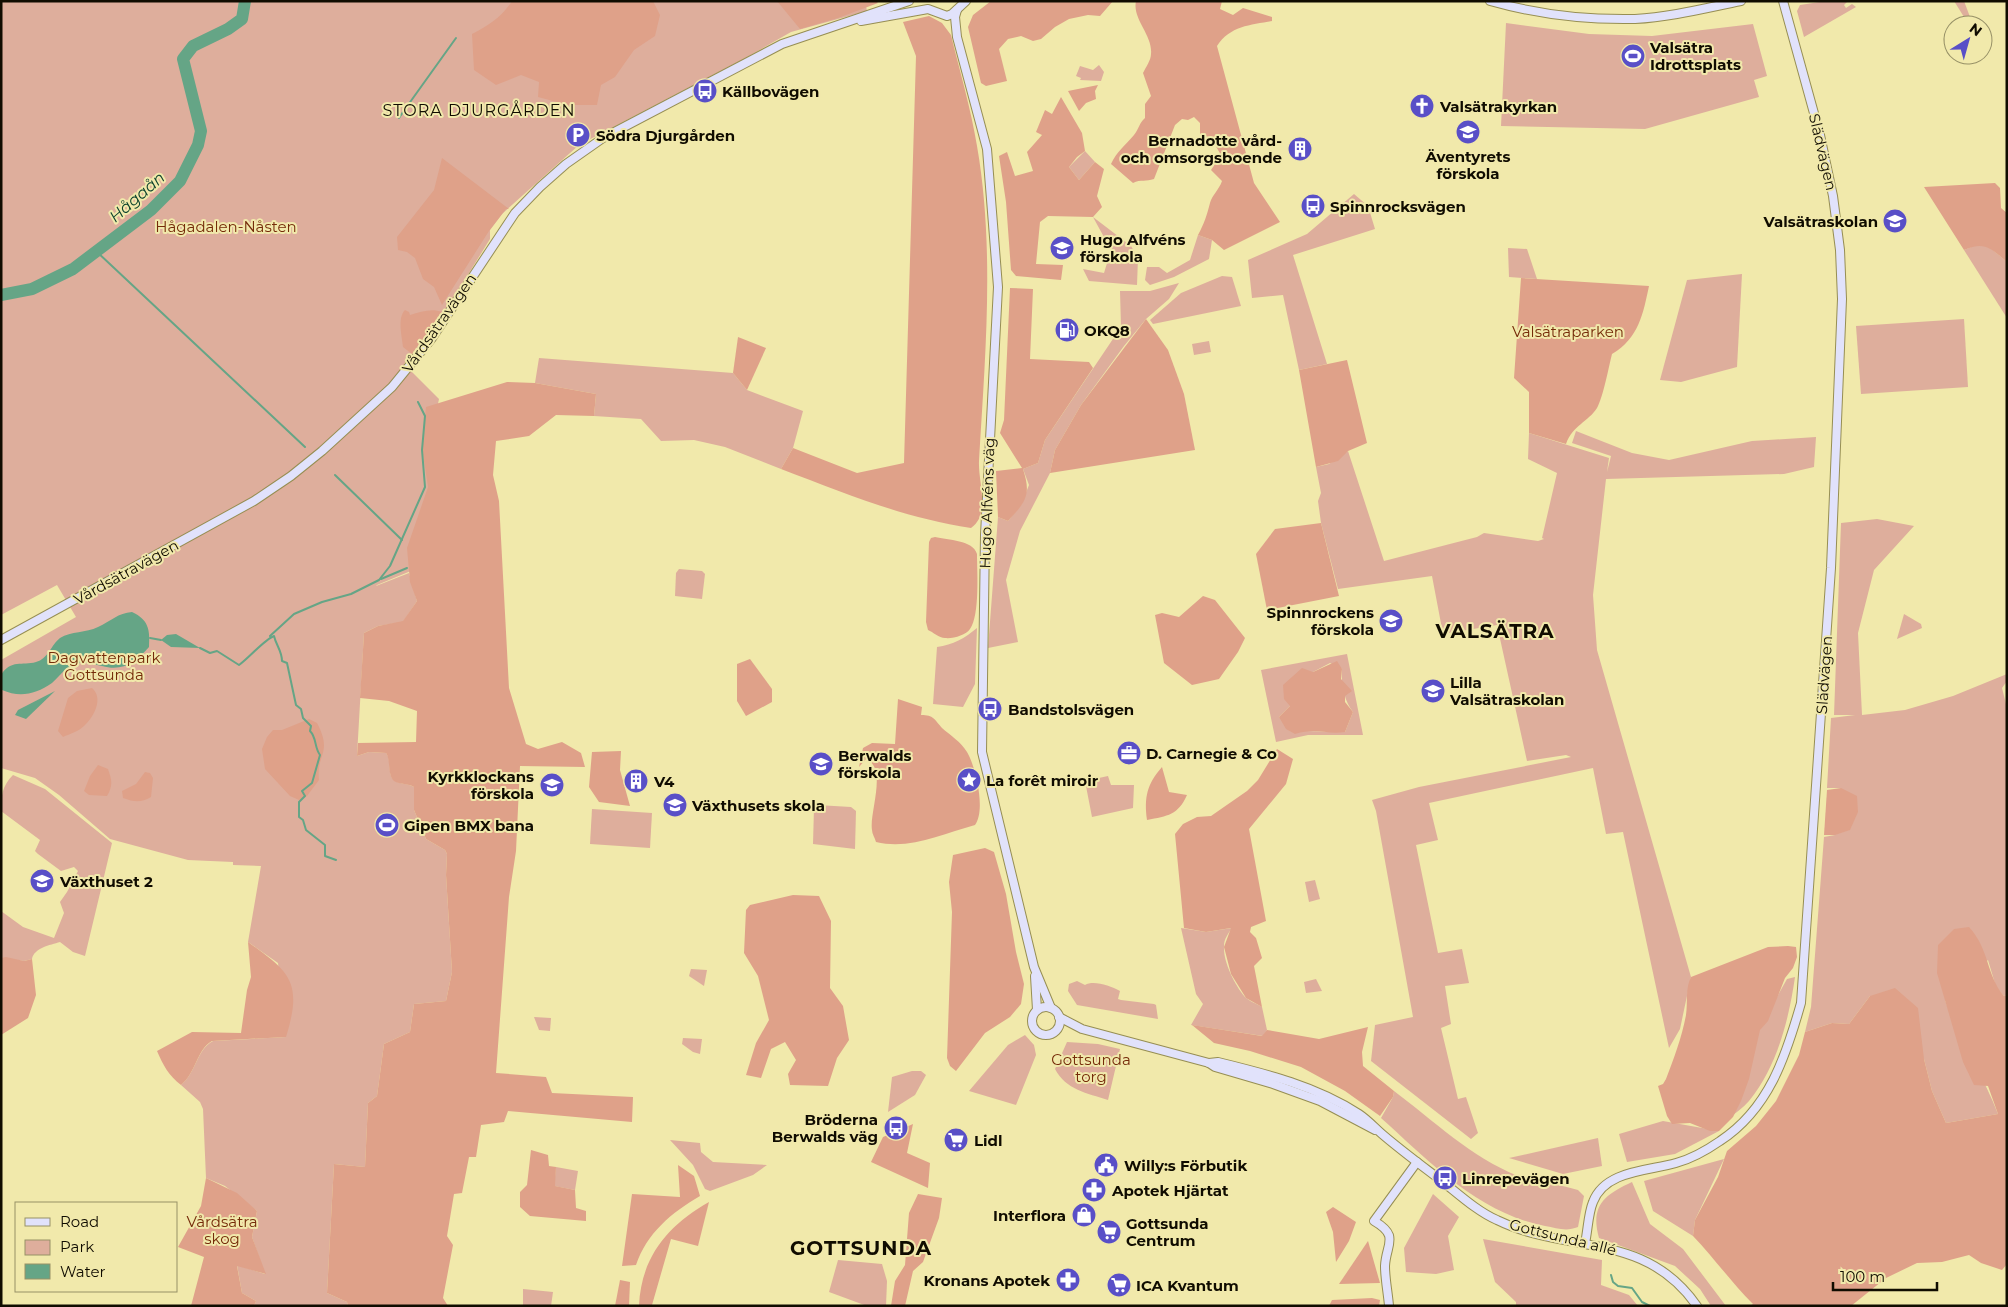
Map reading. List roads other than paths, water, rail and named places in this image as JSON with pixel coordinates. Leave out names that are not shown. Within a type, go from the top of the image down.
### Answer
[{"type":"street","name":"Vårdsätravägen","points":[[1,640],[254,501],[322,451],[392,387],[432,338],[515,213],[566,164],[603,138],[782,44],[843,25],[909,1]]},
{"type":"street","name":"Hugo Alfvéns väg","points":[[932,1],[939,14],[957,37]]},
{"type":"street","points":[[1490,1],[1574,16],[1635,19],[1664,16],[1741,1]]},
{"type":"street","name":"Slädvägen","points":[[1585,1243],[1593,1201],[1618,1176],[1684,1160],[1721,1141],[1745,1121],[1765,1097],[1778,1074],[1788,1051],[1802,1003],[1831,568],[1842,299],[1840,250],[1833,196],[1820,135],[1783,1]]},
{"type":"street","name":"Hugo Alfvéns väg","points":[[960,5],[955,17],[957,37],[987,149],[998,287],[985,535],[982,752],[1034,967],[1038,1010]]},
{"type":"street","points":[[939,14],[952,14],[960,5]]},
{"type":"street","name":"Vårdsätravägen","points":[[843,25],[928,8],[939,14]]},
{"type":"street","name":"Hugo Alfvéns väg","points":[[1034,967],[1051,1008]]},
{"type":"street","points":[[1046,1007],[1051,1008],[1059,1017],[1058,1028],[1049,1034],[1038,1032],[1032,1022],[1038,1010],[1046,1007]]},
{"type":"street","name":"Gottsunda allé","points":[[1059,1017],[1082,1029],[1209,1063],[1215,1067],[1273,1084],[1320,1101],[1379,1132],[1481,1211],[1498,1221],[1533,1232],[1626,1253],[1660,1268],[1676,1281],[1697,1306]]},
{"type":"street","name":"Gottsunda allé","points":[[1058,1028],[1082,1029]]},
{"type":"street","points":[[1389,1306],[1385,1265],[1391,1242],[1385,1229],[1374,1221],[1417,1162]]},
{"type":"water","points":[[132,612],[142,618],[149,631],[149,647],[134,661],[123,667],[116,668],[80,663],[69,667],[52,683],[40,690],[28,694],[15,694],[2,690],[1,675],[9,667],[36,662],[44,658],[60,638],[93,629],[119,616]]},
{"type":"water","points":[[176,634],[200,648],[171,647],[161,640],[167,635]]},
{"type":"water","points":[[55,691],[26,719],[15,715],[18,710]]},
{"type":"waterway","name":"Hågaån","points":[[1,295],[32,289],[73,269],[151,210],[180,181],[198,145],[201,131],[183,59],[193,46],[228,29],[242,19],[245,1]]},
{"type":"waterway","points":[[408,105],[456,38]]},
{"type":"waterway","points":[[399,118],[405,109]]},
{"type":"waterway","points":[[96,251],[305,447]]},
{"type":"waterway","points":[[270,636],[294,614],[322,602],[351,594],[379,580],[390,566],[425,487],[422,450],[425,416],[418,402]]},
{"type":"waterway","points":[[335,475],[402,540]]},
{"type":"waterway","points":[[381,579],[407,568]]},
{"type":"waterway","points":[[200,648],[210,653],[217,651],[239,665],[274,636],[282,661],[287,663],[296,705],[301,709],[303,718],[311,726],[310,731],[320,755],[312,783],[302,791],[305,796],[299,802],[299,817],[303,820],[306,830],[325,845],[325,856],[336,860]]},
{"type":"waterway","points":[[150,638],[161,640]]},
{"type":"waterway","points":[[1611,1275],[1613,1282],[1618,1286],[1632,1288],[1642,1302],[1650,1306]]},
{"type":"place","name":"Valsätra Idrottsplats","points":[[1633,56]]},
{"type":"place","name":"Källbovägen","points":[[705,91]]},
{"type":"place","name":"Valsätrakyrkan","points":[[1422,106]]},
{"type":"place","name":"Äventyrets förskola","points":[[1468,132]]},
{"type":"place","name":"Södra Djurgården","points":[[578,135]]},
{"type":"place","name":"Bernadotte vård- och omsorgsboende","points":[[1300,149]]},
{"type":"place","name":"Spinnrocksvägen","points":[[1313,206]]},
{"type":"place","name":"Valsätraskolan","points":[[1895,221]]},
{"type":"place","name":"Hugo Alfvéns förskola","points":[[1062,248]]},
{"type":"place","name":"OKQ8","points":[[1067,330]]},
{"type":"place","name":"Spinnrockens förskola","points":[[1391,621]]},
{"type":"place","name":"Lilla Valsätraskolan","points":[[1433,691]]},
{"type":"place","name":"Bandstolsvägen","points":[[990,709]]},
{"type":"place","name":"D. Carnegie & Co","points":[[1129,753]]},
{"type":"place","name":"Berwalds förskola","points":[[821,764]]},
{"type":"place","name":"La forêt miroir","points":[[969,780]]},
{"type":"place","name":"V4","points":[[636,781]]},
{"type":"place","name":"Kyrkklockans förskola","points":[[552,785]]},
{"type":"place","name":"Växthusets skola","points":[[675,805]]},
{"type":"place","name":"Gipen BMX bana","points":[[387,825]]},
{"type":"place","name":"Växthuset 2","points":[[42,881]]},
{"type":"place","name":"Bröderna Berwalds väg","points":[[896,1128]]},
{"type":"place","name":"Lidl","points":[[956,1140]]},
{"type":"place","name":"Willy:s Förbutik","points":[[1106,1165]]},
{"type":"place","name":"Linrepevägen","points":[[1445,1178]]},
{"type":"place","name":"Apotek Hjärtat","points":[[1094,1190]]},
{"type":"place","name":"Interflora","points":[[1084,1215]]},
{"type":"place","name":"Gottsunda Centrum","points":[[1109,1232]]},
{"type":"place","name":"Kronans Apotek","points":[[1068,1280]]},
{"type":"place","name":"ICA Kvantum","points":[[1119,1285]]},
{"type":"district","name":"STORA DJURGÅRDEN","points":[[479,110]]},
{"type":"district","name":"VALSÄTRA","points":[[1495,631]]},
{"type":"district","name":"GOTTSUNDA","points":[[861,1248]]},
{"type":"park label","name":"Hågadalen-Nåsten","points":[[226,226]]},
{"type":"park label","name":"Valsätraparken","points":[[1568,331]]},
{"type":"park label","name":"Dagvattenpark Gottsunda","points":[[104,666]]},
{"type":"park label","name":"Gottsunda torg","points":[[1091,1068]]},
{"type":"park label","name":"Vårdsätra skog","points":[[222,1230]]}]
